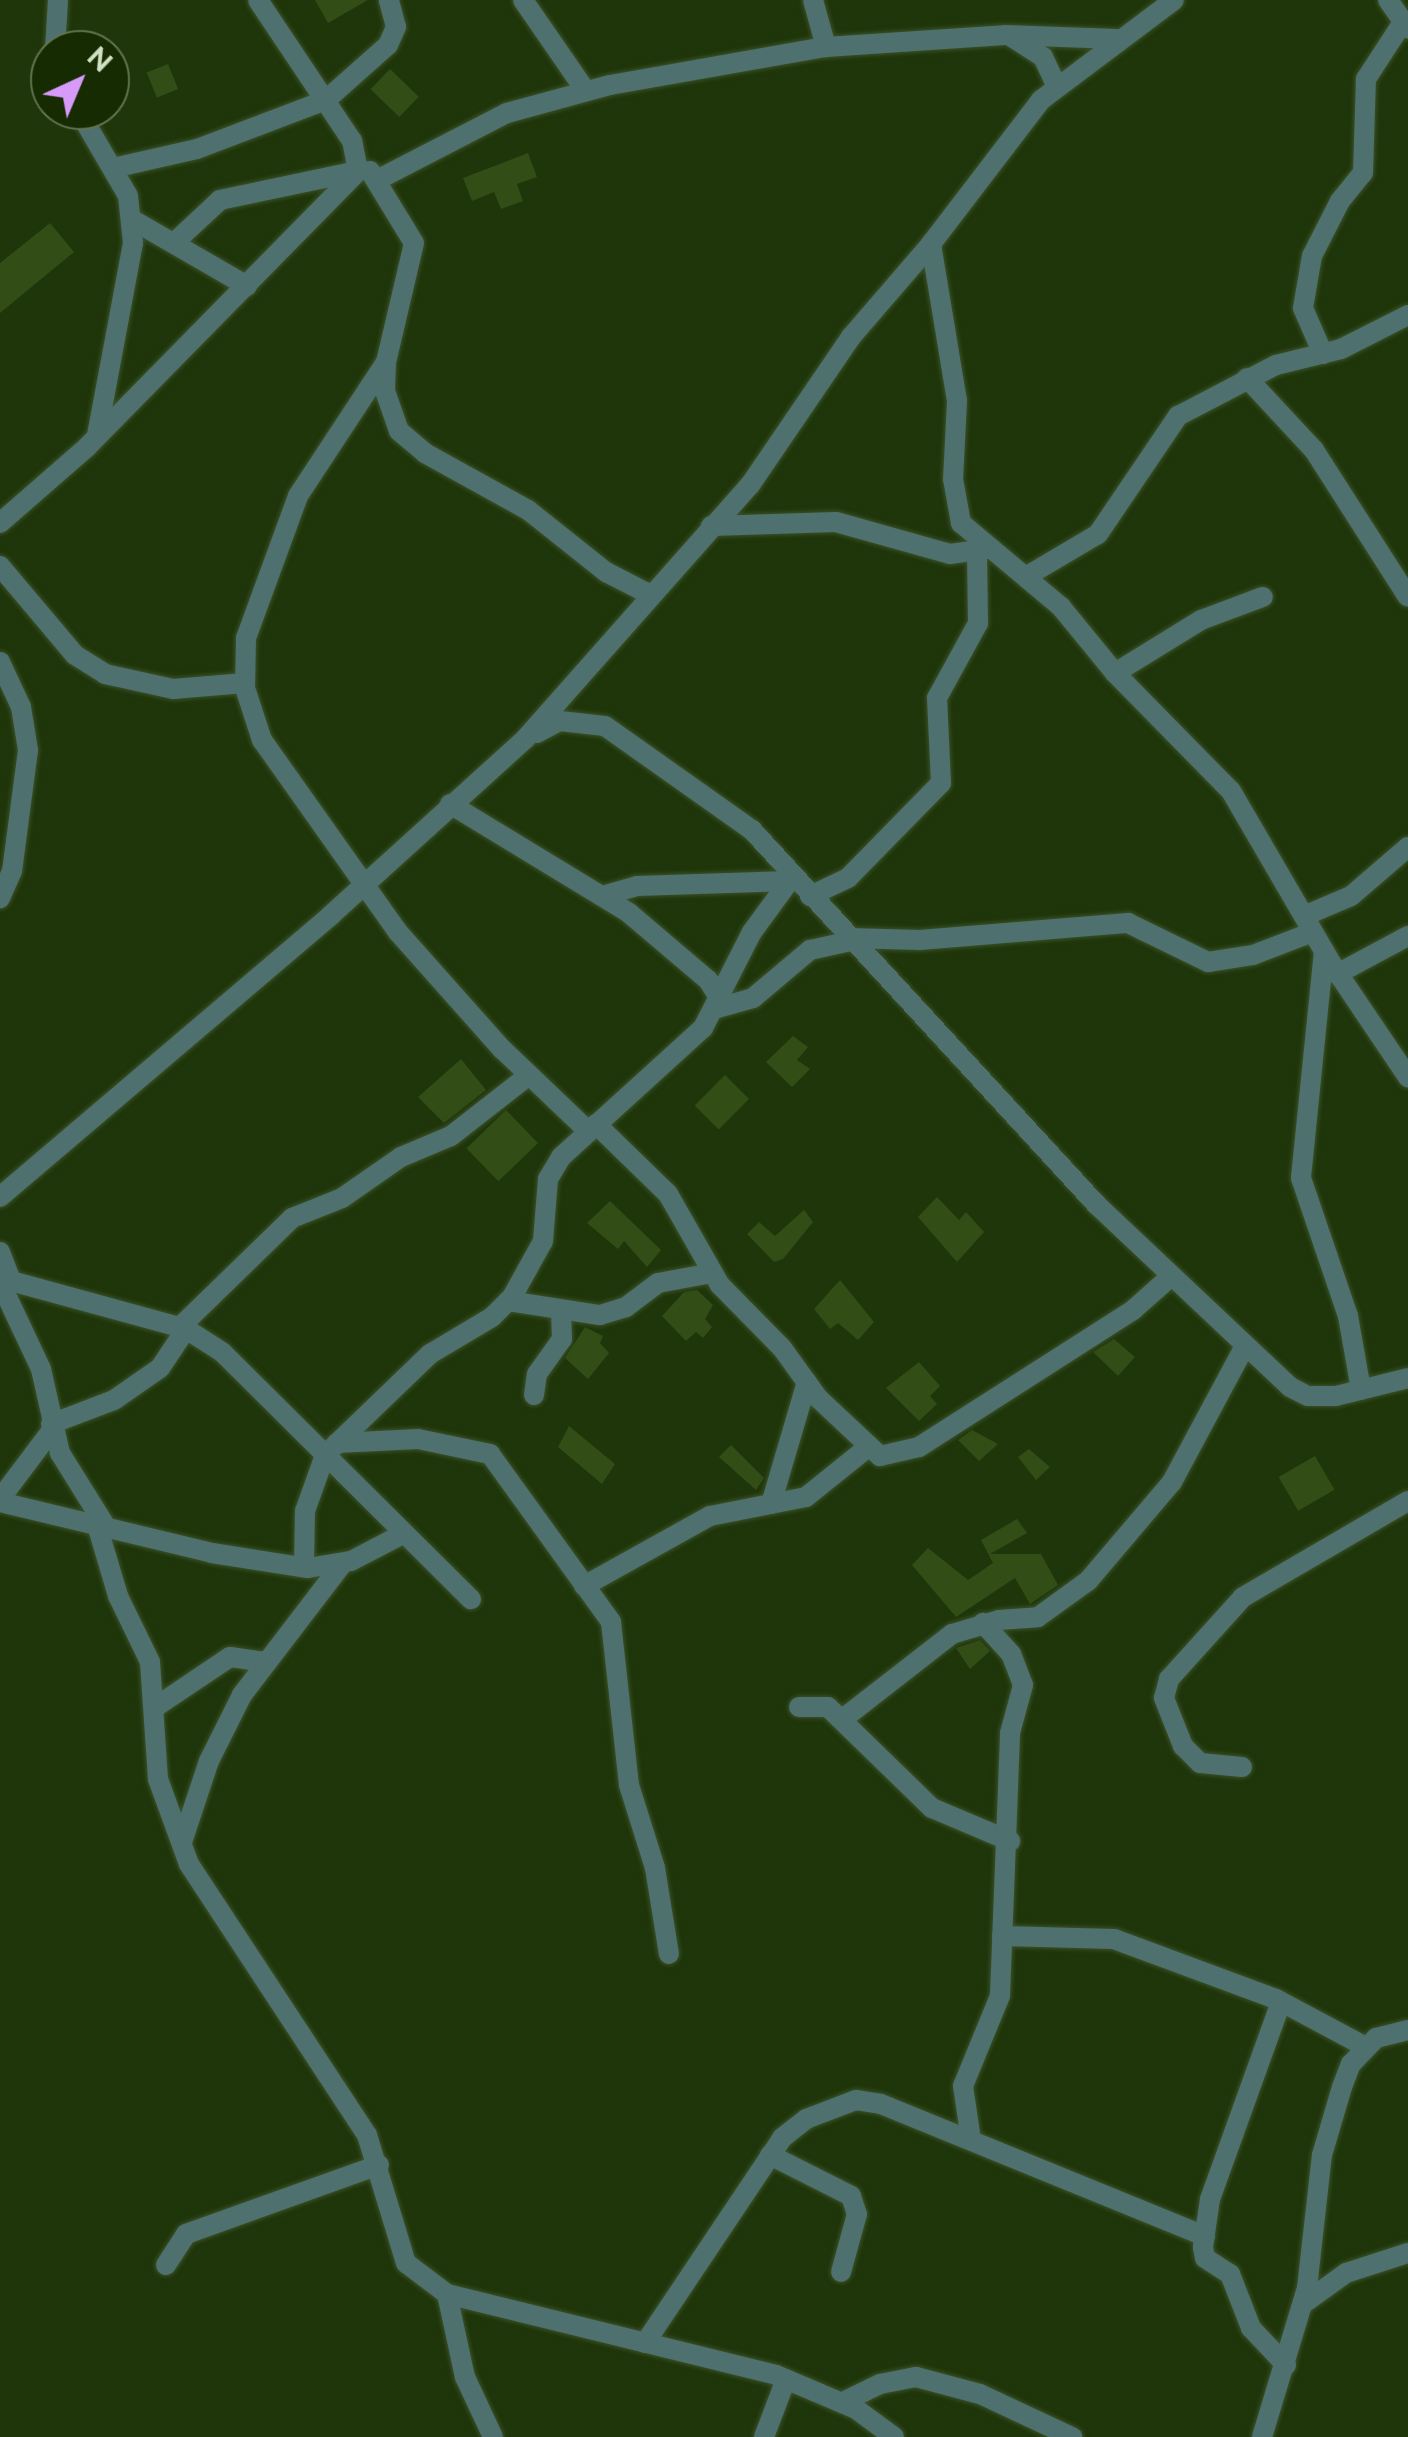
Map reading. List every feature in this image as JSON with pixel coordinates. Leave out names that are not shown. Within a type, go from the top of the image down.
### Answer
[{"type":"street","points":[[56,30],[58,0]]},
{"type":"street","points":[[258,0],[326,100],[359,167],[380,178],[414,243],[386,362],[385,391],[407,442],[528,510],[606,572],[649,594]]},
{"type":"street","points":[[112,168],[197,149],[326,100],[388,45],[396,27],[388,0]]},
{"type":"street","points":[[524,0],[585,90]]},
{"type":"street","points":[[812,0],[826,47]]},
{"type":"street","points":[[0,1197],[363,885],[526,738],[750,484],[851,337],[932,244],[1056,85],[1116,38],[1174,0]]},
{"type":"street","points":[[1323,354],[1303,308],[1308,269],[1332,214],[1363,173],[1366,79],[1405,26],[1388,0]]},
{"type":"street","points":[[380,178],[480,124],[585,90],[826,47],[1009,35],[1116,38]]},
{"type":"street","points":[[1009,35],[1042,57],[1056,85]]},
{"type":"street","points":[[90,130],[128,196],[131,220],[126,302],[96,438]]},
{"type":"street","points":[[176,241],[220,200],[359,167]]},
{"type":"street","points":[[0,524],[96,438],[359,167]]},
{"type":"street","points":[[131,220],[176,241],[247,286]]},
{"type":"street","points":[[932,244],[957,401],[961,522],[982,551],[1027,576],[1231,791],[1338,974],[1408,1078]]},
{"type":"street","points":[[1027,576],[1098,534],[1178,416],[1247,378],[1323,354],[1408,315]]},
{"type":"street","points":[[386,362],[298,496],[246,638],[245,682],[262,740],[363,885],[529,1076],[668,1194],[712,1273],[806,1382],[867,1448],[880,1456],[919,1448],[1120,1319],[1169,1278]]},
{"type":"street","points":[[1247,378],[1272,399],[1314,450],[1408,596]]},
{"type":"street","points":[[711,526],[836,522],[950,554],[982,551]]},
{"type":"street","points":[[810,896],[848,878],[941,782],[937,698],[978,623],[982,551]]},
{"type":"street","points":[[0,566],[75,655],[104,674],[173,689],[245,682]]},
{"type":"street","points":[[1114,672],[1201,620],[1263,597]]},
{"type":"street","points":[[0,662],[21,706],[28,750],[12,871],[0,898]]},
{"type":"street","points":[[526,738],[560,721],[604,726],[752,830],[791,879],[1169,1278],[1244,1346],[1308,1396],[1361,1390],[1408,1378]]},
{"type":"street","points":[[450,804],[602,896],[678,953],[720,1004]]},
{"type":"street","points":[[720,1004],[753,998],[810,950],[850,940],[920,940],[1128,923],[1208,962],[1253,954],[1314,933],[1408,847]]},
{"type":"street","points":[[602,896],[637,886],[791,879]]},
{"type":"street","points":[[304,1566],[306,1511],[331,1450],[430,1354],[508,1301],[543,1241],[548,1179],[592,1128],[720,1004],[752,932],[791,879]]},
{"type":"street","points":[[1314,933],[1301,1178],[1348,1316],[1361,1390]]},
{"type":"street","points":[[1338,974],[1408,936]]},
{"type":"street","points":[[401,1535],[343,1563],[304,1566],[212,1554],[0,1500],[51,1427],[114,1400],[160,1368],[182,1328],[292,1218],[342,1198],[401,1157],[450,1136],[529,1076]]},
{"type":"street","points":[[0,1252],[4,1281],[41,1369],[51,1427],[70,1475],[101,1526],[118,1596],[150,1662],[157,1706],[158,1779],[182,1842],[205,1894],[367,2134],[404,2259],[447,2294],[786,2378],[844,2402],[894,2437]]},
{"type":"street","points":[[508,1301],[561,1312],[614,1312],[658,1283],[712,1273]]},
{"type":"street","points":[[4,1281],[182,1328],[222,1352],[331,1450],[401,1535],[471,1599]]},
{"type":"street","points":[[534,1395],[537,1374],[562,1340],[561,1312]]},
{"type":"street","points":[[844,1718],[952,1634],[983,1623],[1038,1617],[1103,1566],[1172,1482],[1244,1346]]},
{"type":"street","points":[[771,1504],[806,1382]]},
{"type":"street","points":[[331,1450],[418,1439],[490,1454],[611,1622],[618,1644],[622,1739],[656,1868],[670,1954]]},
{"type":"street","points":[[584,1586],[710,1516],[806,1497],[867,1448]]},
{"type":"street","points":[[1242,1768],[1215,1768],[1183,1746],[1164,1698],[1169,1679],[1243,1597],[1408,1501]]},
{"type":"street","points":[[182,1842],[222,1732],[265,1662],[343,1563]]},
{"type":"street","points":[[971,2140],[962,2086],[997,2008],[1010,1841],[1010,1733],[1022,1675],[983,1623]]},
{"type":"street","points":[[157,1706],[230,1657],[265,1662]]},
{"type":"street","points":[[799,1706],[828,1707],[844,1718],[932,1808],[1010,1841]]},
{"type":"street","points":[[1002,1936],[1114,1939],[1281,2002],[1366,2047]]},
{"type":"street","points":[[1281,2002],[1210,2198],[1205,2258],[1230,2274],[1251,2328],[1286,2365]]},
{"type":"street","points":[[1262,2437],[1303,2304],[1322,2155],[1342,2086],[1366,2047],[1408,2030]]},
{"type":"street","points":[[645,2343],[770,2155],[806,2118],[856,2100],[971,2140],[1205,2236]]},
{"type":"street","points":[[770,2155],[852,2196],[857,2214],[840,2272]]},
{"type":"street","points":[[166,2265],[186,2234],[379,2166]]},
{"type":"street","points":[[1303,2304],[1346,2273],[1408,2253]]},
{"type":"street","points":[[447,2294],[460,2363],[492,2437]]},
{"type":"street","points":[[844,2402],[916,2377],[980,2394],[1063,2435]]},
{"type":"street","points":[[764,2437],[786,2378]]},
{"type":"building","points":[[315,0],[368,0],[328,23]]},
{"type":"building","points":[[168,64],[178,89],[157,98],[147,73]]},
{"type":"building","points":[[390,69],[419,97],[399,117],[371,89]]},
{"type":"building","points":[[528,153],[537,177],[517,184],[523,201],[501,209],[494,192],[472,201],[463,178]]},
{"type":"building","points":[[50,223],[74,252],[0,313],[0,263]]},
{"type":"building","points":[[793,1036],[808,1047],[797,1060],[810,1069],[792,1087],[766,1062]]},
{"type":"building","points":[[461,1059],[486,1090],[444,1123],[418,1097]]},
{"type":"building","points":[[725,1075],[749,1099],[719,1129],[695,1105]]},
{"type":"building","points":[[506,1110],[538,1143],[498,1181],[466,1148]]},
{"type":"building","points":[[937,1197],[959,1220],[966,1212],[984,1232],[957,1262],[918,1217]]},
{"type":"building","points":[[610,1201],[661,1250],[647,1267],[624,1241],[618,1249],[587,1223]]},
{"type":"building","points":[[804,1210],[813,1222],[783,1259],[774,1262],[747,1234],[759,1222],[775,1236]]},
{"type":"building","points":[[840,1280],[874,1322],[858,1340],[838,1323],[830,1329],[814,1309]]},
{"type":"building","points":[[697,1290],[713,1305],[705,1319],[712,1327],[703,1338],[696,1332],[686,1341],[662,1316],[684,1292]]},
{"type":"building","points":[[585,1327],[603,1336],[600,1343],[609,1353],[588,1379],[565,1358]]},
{"type":"building","points":[[1114,1339],[1135,1357],[1118,1376],[1093,1352]]},
{"type":"building","points":[[919,1362],[940,1386],[930,1396],[937,1404],[919,1421],[886,1388]]},
{"type":"building","points":[[569,1426],[615,1464],[602,1484],[558,1447]]},
{"type":"building","points":[[972,1430],[998,1444],[979,1461],[958,1440]]},
{"type":"building","points":[[731,1445],[764,1478],[756,1490],[719,1457]]},
{"type":"building","points":[[1029,1449],[1050,1467],[1036,1480],[1018,1457]]},
{"type":"building","points":[[1315,1456],[1334,1490],[1298,1511],[1279,1477]]},
{"type":"building","points":[[1017,1519],[1027,1533],[990,1554],[1041,1554],[1058,1585],[1030,1604],[1015,1578],[956,1617],[912,1565],[928,1548],[968,1580],[993,1563],[981,1540]]},
{"type":"building","points":[[980,1640],[990,1651],[970,1669],[956,1648]]}]
